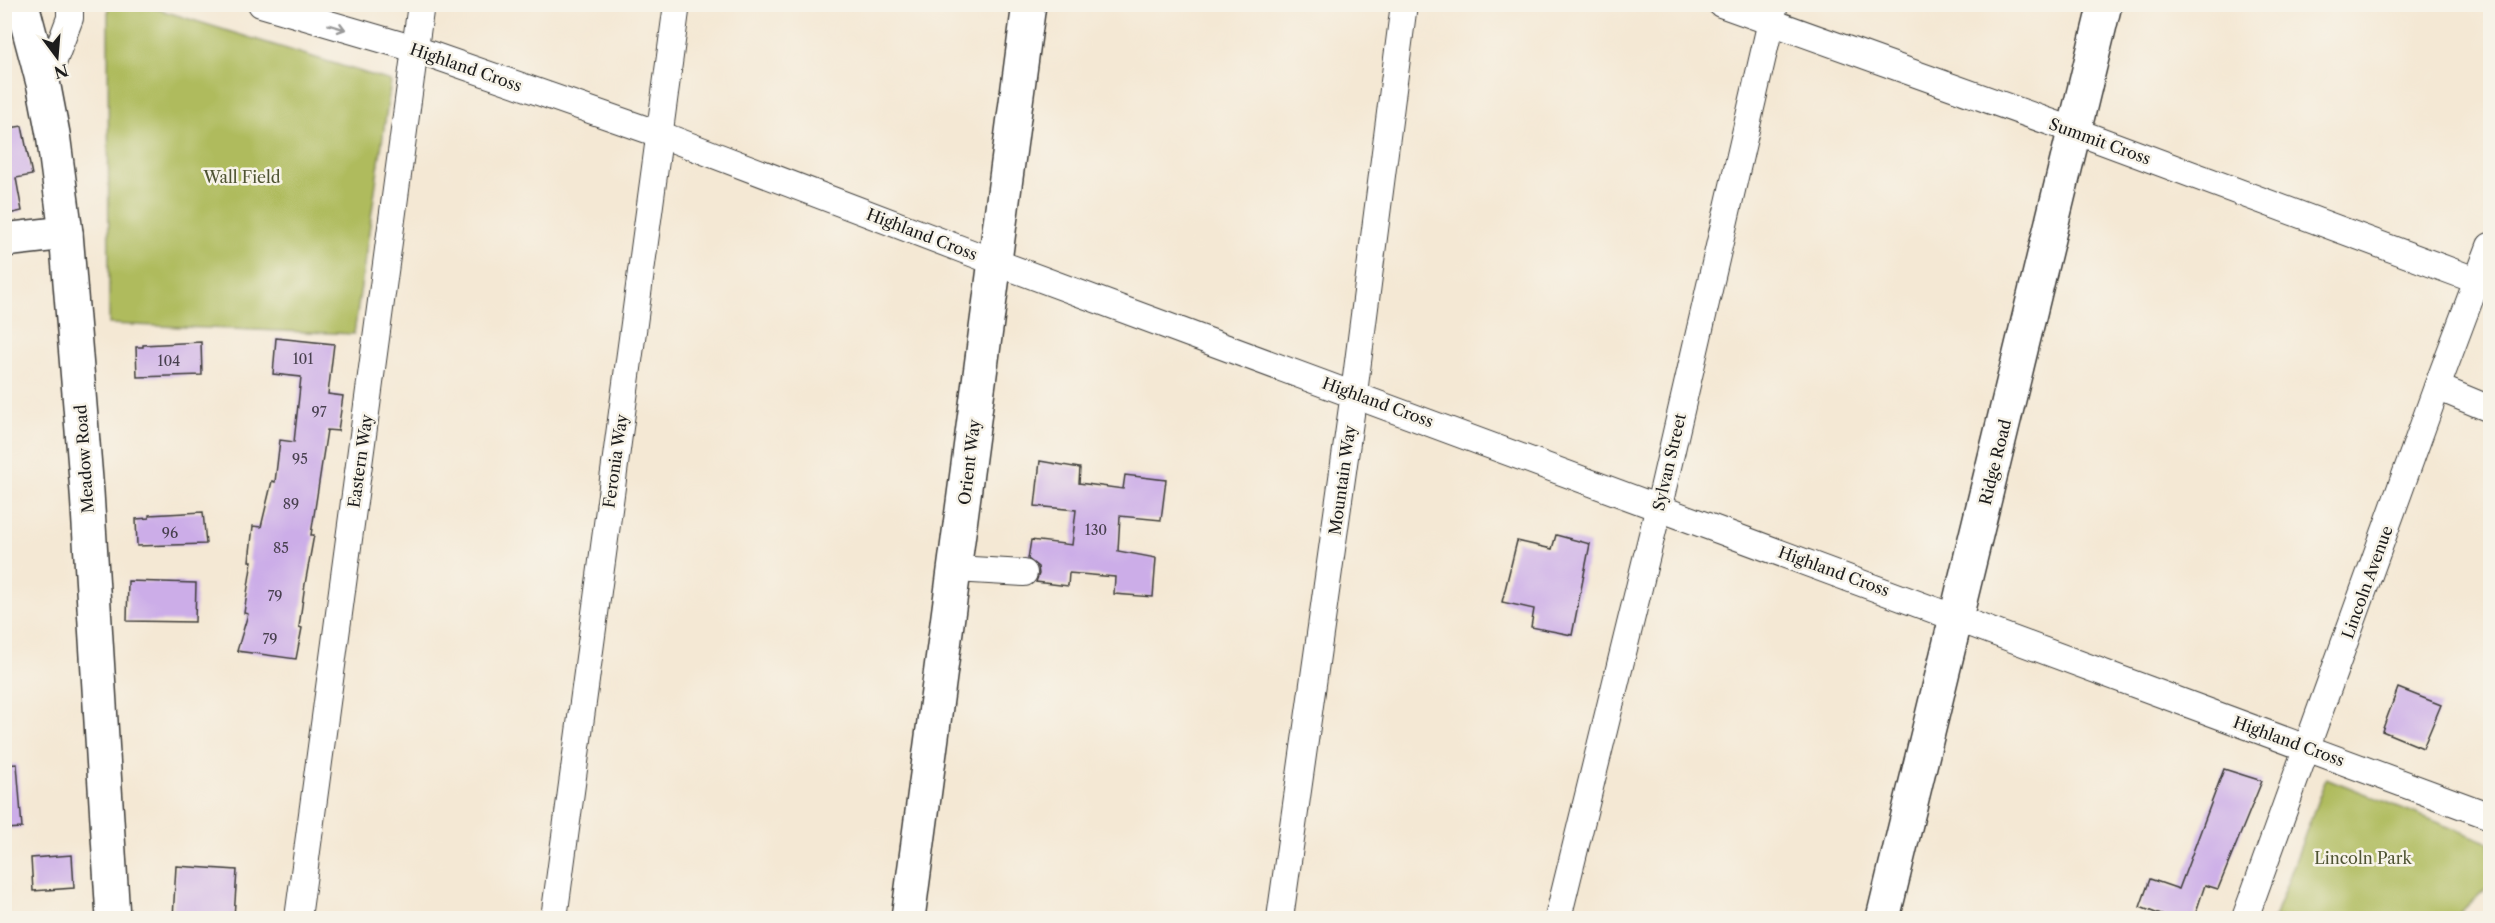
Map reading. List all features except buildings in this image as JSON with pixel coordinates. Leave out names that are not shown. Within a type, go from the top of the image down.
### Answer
[{"type":"main road","name":"Meadow Road","points":[[22,4],[44,87],[59,165],[66,233],[86,482],[113,918]]},
{"type":"main road","name":"Orient Way","points":[[908,918],[1029,4]]},
{"type":"main road","name":"Ridge Road","points":[[1883,918],[2105,4]]},
{"type":"main road","points":[[4,240],[66,233]]},
{"type":"street","points":[[44,87],[70,18],[70,4]]},
{"type":"street","name":"Highland Cross","points":[[261,4],[415,49],[659,134],[995,262],[1659,506],[2490,816]]},
{"type":"street","name":"Eastern Way","points":[[298,918],[421,4]]},
{"type":"street","name":"Feronia Way","points":[[554,918],[677,4]]},
{"type":"street","name":"Mountain Way","points":[[1280,918],[1354,393],[1404,4]]},
{"type":"street","name":"Summit Cross","points":[[1721,4],[1772,14],[2075,131],[2478,281]]},
{"type":"street","name":"Sylvan Street","points":[[1558,918],[1659,506],[1772,14]]},
{"type":"street","name":"Lincoln Avenue","points":[[2245,918],[2490,246]]},
{"type":"street","points":[[2437,387],[2490,409]]},
{"type":"street","points":[[954,568],[1024,573]]},
{"type":"green space","name":"Wall Field","points":[[108,5],[144,5],[391,81],[354,334],[109,324]]},
{"type":"green space","name":"Lincoln Park","points":[[2326,778],[2490,843],[2490,885],[2454,918],[2274,918]]}]
